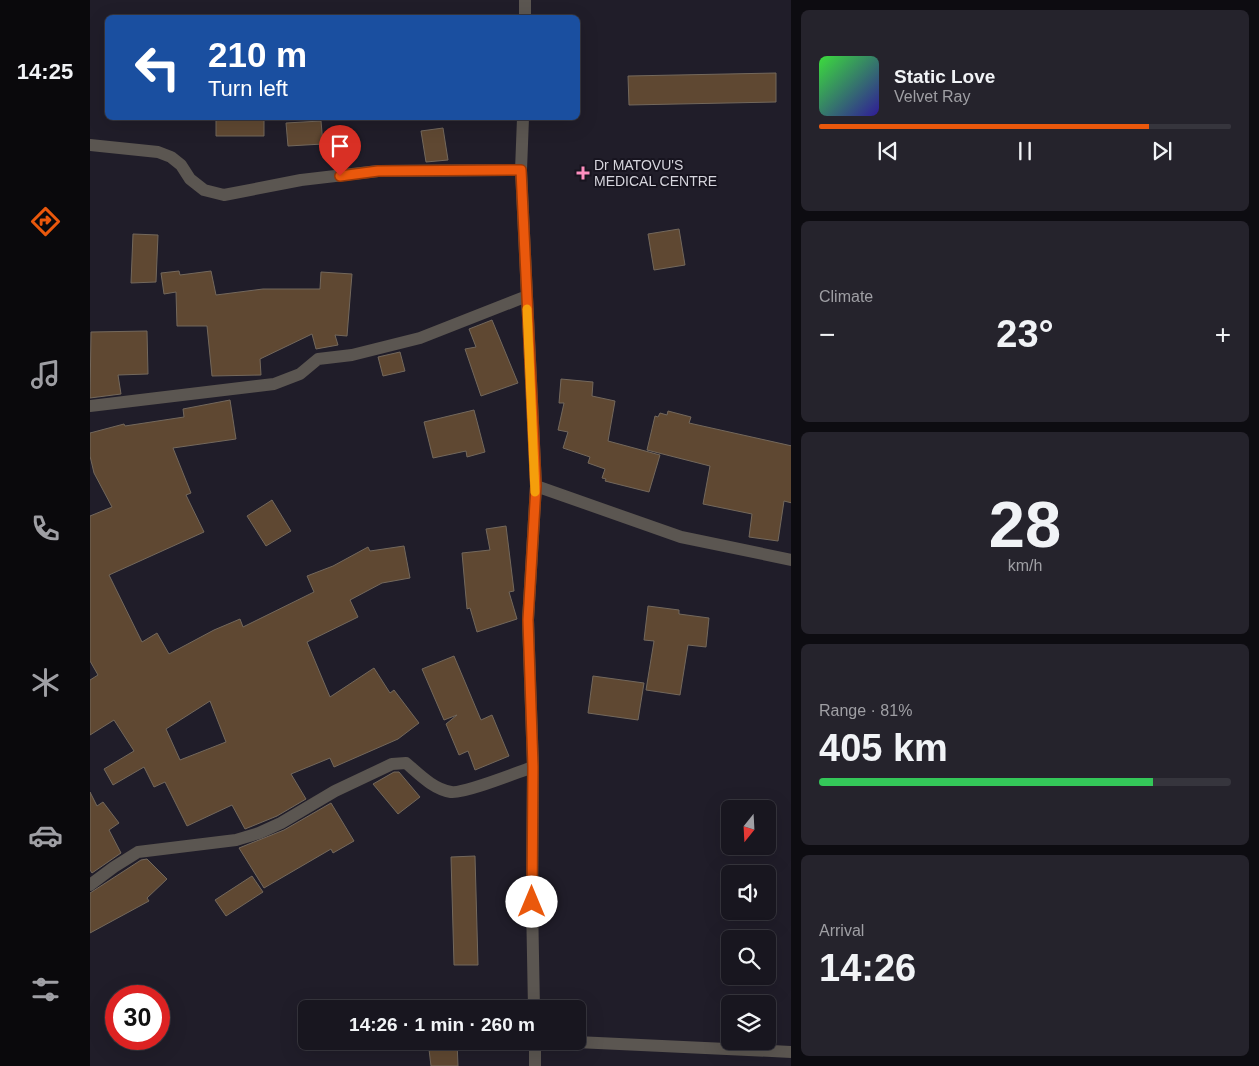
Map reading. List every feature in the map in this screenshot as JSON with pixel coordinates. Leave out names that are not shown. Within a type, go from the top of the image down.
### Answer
[{"type":"street","points":[[525,0],[525,15]]},
{"type":"street","points":[[523,120],[521,170],[536,486],[528,620],[533,767],[534,1000]]},
{"type":"street","points":[[90,145],[158,152],[171,157],[181,165],[190,179],[204,190],[224,195],[301,180],[378,171],[521,170]]},
{"type":"street","points":[[90,406],[274,384],[300,374],[318,359],[352,355],[420,338],[527,296]]},
{"type":"street","points":[[536,486],[681,537],[791,560]]},
{"type":"street","points":[[90,885],[138,852],[236,840],[259,833],[280,823],[335,790],[392,764],[406,763],[432,784],[453,792],[498,780],[533,767]]},
{"type":"street","points":[[586,1042],[791,1052]]},
{"type":"street","points":[[534,1050],[535,1066]]},
{"type":"building","points":[[776,73],[776,102],[629,105],[628,76]]},
{"type":"building","points":[[216,120],[264,120],[264,136],[216,136]]},
{"type":"building","points":[[321,121],[323,144],[288,146],[286,123]]},
{"type":"building","points":[[443,128],[448,160],[426,162],[421,131]]},
{"type":"building","points":[[679,229],[685,265],[654,270],[648,234]]},
{"type":"building","points":[[133,234],[158,235],[156,282],[131,283]]},
{"type":"building","points":[[179,271],[180,275],[211,271],[216,295],[263,289],[320,289],[321,272],[352,274],[347,336],[335,335],[338,345],[316,349],[312,334],[260,359],[261,375],[212,376],[207,326],[177,326],[176,292],[164,294],[161,273]]},
{"type":"building","points":[[492,320],[518,383],[481,396],[465,349],[476,347],[469,329]]},
{"type":"building","points":[[147,331],[148,374],[118,375],[121,394],[90,398],[91,332]]},
{"type":"building","points":[[400,352],[405,371],[383,376],[378,357]]},
{"type":"building","points":[[561,379],[593,382],[592,396],[615,401],[608,441],[660,455],[649,492],[605,481],[606,479],[602,478],[605,469],[588,463],[590,457],[563,448],[568,432],[558,430],[564,403],[559,403]]},
{"type":"building","points":[[230,400],[236,439],[173,448],[191,493],[186,495],[204,532],[109,575],[142,642],[157,633],[169,654],[214,630],[240,619],[243,627],[314,592],[307,576],[333,566],[368,547],[370,551],[404,546],[410,578],[382,583],[350,600],[358,617],[307,642],[330,697],[374,668],[390,693],[394,690],[419,723],[398,739],[334,767],[330,758],[291,774],[306,799],[277,816],[245,829],[232,805],[187,826],[165,782],[154,787],[144,767],[113,785],[104,769],[134,751],[114,720],[90,735],[90,680],[98,675],[90,661],[90,516],[112,507],[94,473],[90,456],[90,433],[124,424],[125,426],[184,417],[183,409]],"holes":[[[210,701],[226,742],[180,760],[166,729]]]},
{"type":"building","points":[[474,410],[485,452],[467,457],[466,451],[433,458],[424,422]]},
{"type":"building","points":[[668,411],[691,417],[689,423],[791,446],[791,503],[784,501],[778,541],[749,537],[752,514],[703,504],[710,466],[647,450],[655,416],[658,417],[660,413],[667,415]]},
{"type":"building","points":[[272,500],[291,531],[266,546],[247,516]]},
{"type":"building","points":[[506,526],[514,591],[509,592],[517,619],[477,632],[470,608],[467,609],[462,553],[490,550],[486,529]]},
{"type":"building","points":[[648,606],[679,610],[679,614],[709,618],[706,647],[688,645],[680,695],[646,690],[654,641],[644,640]]},
{"type":"building","points":[[454,656],[481,720],[492,715],[509,756],[475,770],[468,751],[459,755],[446,724],[457,715],[444,720],[422,669]]},
{"type":"building","points":[[593,676],[644,683],[638,720],[588,713]]},
{"type":"building","points":[[394,772],[399,772],[420,797],[398,814],[373,784]]},
{"type":"building","points":[[90,792],[97,806],[103,802],[119,823],[109,830],[121,853],[92,873],[90,870]]},
{"type":"building","points":[[331,803],[354,841],[333,853],[331,849],[264,888],[239,848],[284,830]]},
{"type":"building","points":[[475,856],[478,965],[454,965],[451,857]]},
{"type":"building","points":[[147,859],[167,879],[147,898],[149,901],[90,933],[90,893],[141,860]]},
{"type":"building","points":[[252,876],[263,892],[226,916],[215,900]]},
{"type":"building","points":[[429,1050],[457,1050],[458,1066],[431,1066]]},
{"type":"slow traffic","points":[[527,309],[535,492]]},
{"type":"place","name":"Dr MATOVU'S MEDICAL CENTRE","points":[[583,173]]},
{"type":"route","points":[[340,176],[378,171],[521,170],[536,486],[528,620],[533,767],[532,902]]}]
